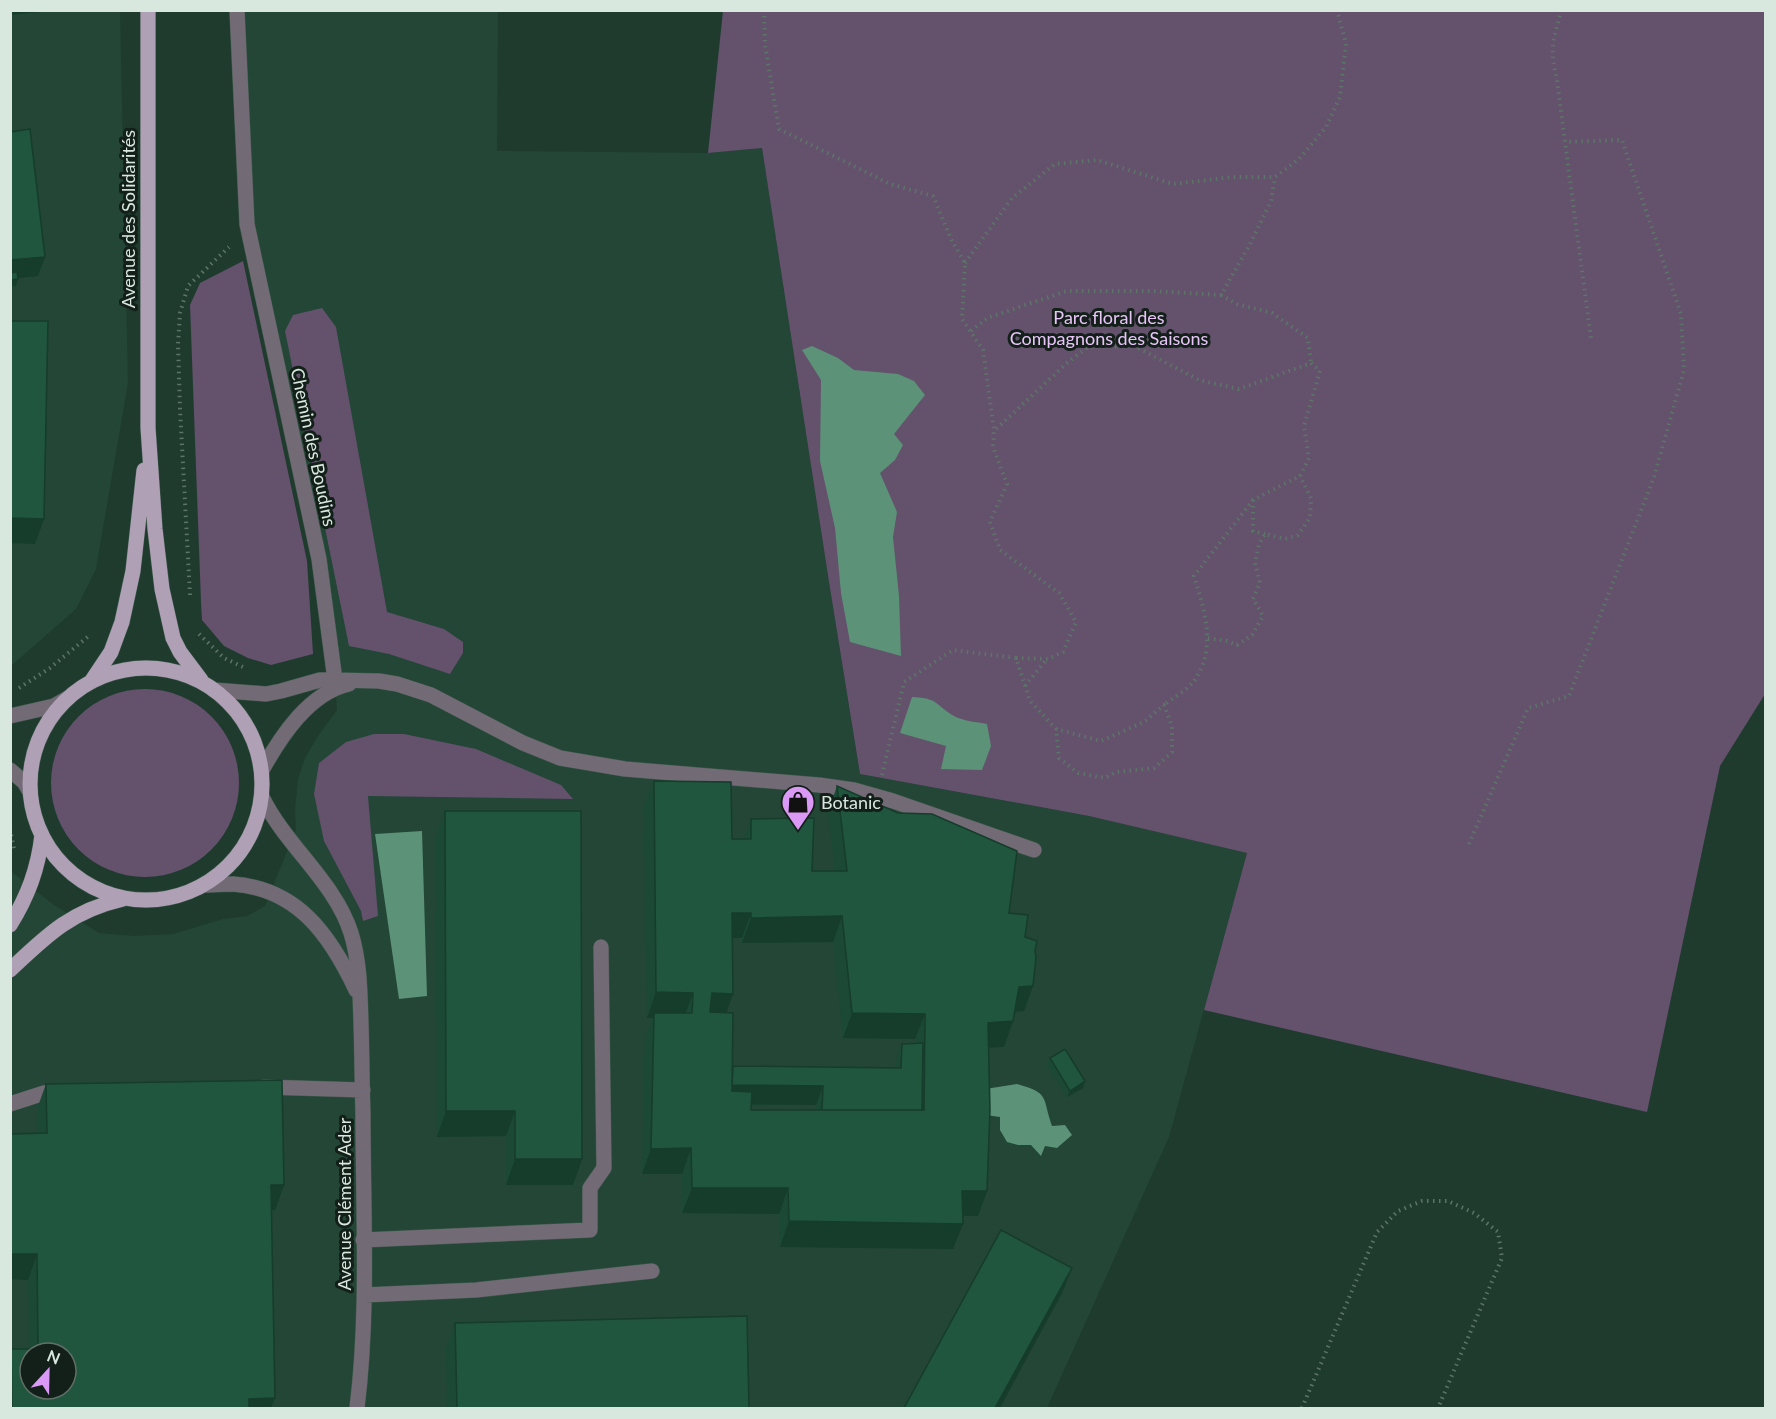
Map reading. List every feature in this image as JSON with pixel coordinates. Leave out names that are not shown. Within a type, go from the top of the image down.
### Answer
[{"type":"main road","name":"Avenue des Solidarités","points":[[148,10],[148,428],[158,556],[165,608],[173,638],[180,652],[209,686],[235,709],[250,731],[262,770],[262,797],[256,824],[244,848],[226,869],[205,885],[180,896],[153,900],[126,899],[100,891],[76,877],[57,858],[42,836],[34,814],[30,792],[32,766],[39,741],[51,718],[68,698],[90,682],[115,672],[147,668],[179,672],[209,686]]},
{"type":"main road","name":"Avenue des Solidarités","points":[[90,682],[111,652],[117,637],[133,571],[148,428]]},
{"type":"main road","name":"Avenue des Solidarités","points":[[10,925],[37,868],[42,836]]},
{"type":"main road","name":"Avenue des Solidarités","points":[[10,970],[69,919],[94,907],[126,899]]},
{"type":"street","name":"Chemin des Boudins","points":[[237,10],[247,224],[318,559],[335,680]]},
{"type":"street","points":[[209,686],[266,694],[320,680],[379,681],[397,684],[431,695],[542,752],[571,760],[625,769],[819,785],[873,794],[1034,850]]},
{"type":"street","points":[[262,770],[280,740],[310,706],[331,691],[358,681]]},
{"type":"street","points":[[10,716],[54,706],[68,698]]},
{"type":"street","points":[[10,770],[24,782],[30,792]]},
{"type":"street","name":"Avenue Clément Ader","points":[[262,797],[277,825],[324,884],[344,916],[355,949],[360,998],[363,1090],[364,1295],[362,1369],[357,1408]]},
{"type":"street","points":[[205,885],[248,886],[279,896],[292,903],[314,923],[326,938],[346,968],[360,998]]},
{"type":"street","points":[[363,1240],[590,1230],[590,1188],[604,1168],[601,947]]},
{"type":"street","points":[[244,1087],[363,1090]]},
{"type":"street","points":[[10,1104],[44,1093],[79,1091]]},
{"type":"street","points":[[364,1295],[476,1290],[652,1271]]},
{"type":"path","points":[[764,10],[765,45],[779,129],[890,184],[933,196],[952,241],[965,263]]},
{"type":"path","points":[[1025,686],[1048,659],[1063,652],[1076,622],[1059,593],[1000,550],[990,522],[1006,484],[993,447],[994,431],[983,350],[962,319],[965,263],[1012,198],[1055,164],[1097,160],[1173,184],[1233,177],[1275,177],[1299,159],[1326,126],[1340,97],[1346,44],[1337,10]]},
{"type":"path","points":[[1562,10],[1552,40],[1552,58],[1591,339]]},
{"type":"path","points":[[1469,844],[1528,708],[1569,696],[1654,477],[1684,370],[1681,314],[1622,140],[1565,142]]},
{"type":"path","points":[[1221,295],[1271,201],[1275,177]]},
{"type":"path","points":[[190,606],[180,409],[178,344],[180,313],[188,286],[229,247],[247,224]]},
{"type":"path","points":[[971,331],[987,318],[1067,291],[1153,291],[1221,295],[1237,304],[1272,313],[1308,338],[1311,363],[1320,371],[1304,426],[1309,458],[1300,477],[1253,500],[1194,576],[1208,638],[1207,653],[1193,682],[1144,722],[1101,741],[1056,729],[1030,701],[1016,658]]},
{"type":"path","points":[[994,431],[1088,346],[1134,346],[1199,380],[1239,389],[1311,363]]},
{"type":"path","points":[[1253,500],[1253,531],[1285,539],[1298,535],[1310,518],[1311,498],[1300,477]]},
{"type":"path","points":[[1208,638],[1237,645],[1252,635],[1263,616],[1253,598],[1260,583],[1256,563],[1259,544],[1265,534]]},
{"type":"path","points":[[873,794],[881,780],[904,682],[952,650],[1016,658],[1048,659]]},
{"type":"path","points":[[1056,729],[1059,758],[1078,773],[1105,778],[1116,772],[1154,768],[1172,752],[1172,726],[1164,705]]},
{"type":"path","points":[[1302,1408],[1377,1232],[1398,1211],[1422,1201],[1448,1201],[1474,1213],[1498,1232],[1502,1258],[1438,1408]]},
{"type":"shaded area","points":[[237,10],[498,11],[497,151],[708,153],[762,148],[860,774],[1089,816],[1247,853],[1169,1137],[1047,1408],[11,1408],[10,864],[13,873],[54,905],[99,933],[134,936],[173,934],[223,919],[247,916],[265,906],[296,829],[298,779],[305,758],[337,710],[335,680],[247,224]]},
{"type":"shaded area","points":[[11,11],[120,11],[128,383],[96,569],[76,609],[11,666]]},
{"type":"shaded area","points":[[812,346],[838,358],[854,370],[898,374],[914,381],[925,395],[894,434],[903,445],[895,460],[880,473],[897,512],[893,537],[899,596],[901,656],[850,642],[841,593],[835,528],[820,461],[821,380],[802,350]]},
{"type":"shaded area","points":[[912,697],[932,701],[958,718],[987,724],[991,746],[982,770],[941,769],[946,746],[900,733]]},
{"type":"shaded area","points":[[422,831],[427,996],[399,999],[375,834]]},
{"type":"shaded area","points":[[1017,1084],[1040,1094],[1045,1102],[1052,1126],[1065,1125],[1072,1135],[1057,1148],[1045,1146],[1041,1156],[1031,1145],[1007,1142],[1000,1130],[1000,1117],[979,1114],[979,1090]]},
{"type":"green space","name":"Parc floral des Compagnons des Saisons","points":[[723,11],[1765,11],[1765,694],[1720,766],[1647,1112],[1204,1010],[1247,853],[1089,816],[860,774],[762,148],[708,153]]},
{"type":"green space","points":[[243,261],[307,561],[313,654],[271,665],[248,658],[224,646],[202,620],[190,305],[200,283]]},
{"type":"green space","points":[[322,308],[336,327],[387,612],[444,629],[463,642],[463,653],[450,674],[389,654],[349,646],[285,331],[293,315]]},
{"type":"green space","points":[[136,689],[154,689],[181,696],[212,716],[232,747],[239,783],[232,819],[212,850],[181,870],[154,877],[136,877],[101,866],[85,856],[72,843],[55,810],[51,792],[51,774],[62,739],[72,723],[85,710],[118,693]]},
{"type":"green space","points":[[374,734],[404,734],[476,749],[561,785],[573,799],[368,796],[378,916],[363,921],[361,911],[324,841],[314,794],[319,763],[346,742]]},
{"type":"building","points":[[30,129],[45,257],[10,260],[10,132]]},
{"type":"building","points":[[17,272],[18,279],[10,280],[10,273]]},
{"type":"building","points":[[10,321],[48,321],[44,519],[10,518]]},
{"type":"building","points":[[654,781],[731,782],[732,839],[751,839],[751,819],[814,818],[812,871],[847,871],[837,786],[898,813],[932,814],[1017,851],[1009,913],[1028,915],[1025,937],[1037,941],[1033,986],[1019,987],[1013,1021],[988,1023],[990,1110],[987,1191],[962,1191],[963,1224],[789,1221],[788,1188],[692,1188],[691,1148],[651,1149],[654,1013],[692,1013],[693,993],[656,992]],"holes":[[[732,913],[751,913],[751,918],[842,916],[852,1013],[925,1014],[924,1110],[751,1110],[752,1092],[732,1091],[733,1013],[710,1012],[712,993],[733,994]]]},
{"type":"building","points":[[445,811],[581,811],[582,1159],[515,1159],[515,1111],[446,1111]]},
{"type":"building","points":[[923,1043],[922,1110],[822,1110],[823,1086],[732,1085],[733,1066],[901,1068],[902,1044]]},
{"type":"building","points":[[1065,1049],[1085,1081],[1070,1091],[1050,1058]]},
{"type":"building","points":[[282,1080],[284,1185],[271,1185],[275,1398],[249,1399],[249,1408],[12,1408],[11,1349],[18,1349],[18,1401],[78,1401],[78,1341],[38,1341],[37,1254],[10,1254],[10,1134],[47,1133],[46,1084]]},
{"type":"building","points":[[1001,1230],[1072,1268],[995,1408],[904,1408]]},
{"type":"building","points":[[747,1316],[749,1408],[457,1408],[455,1323]]},
{"type":"place","name":"Botanic","points":[[798,831]]}]
